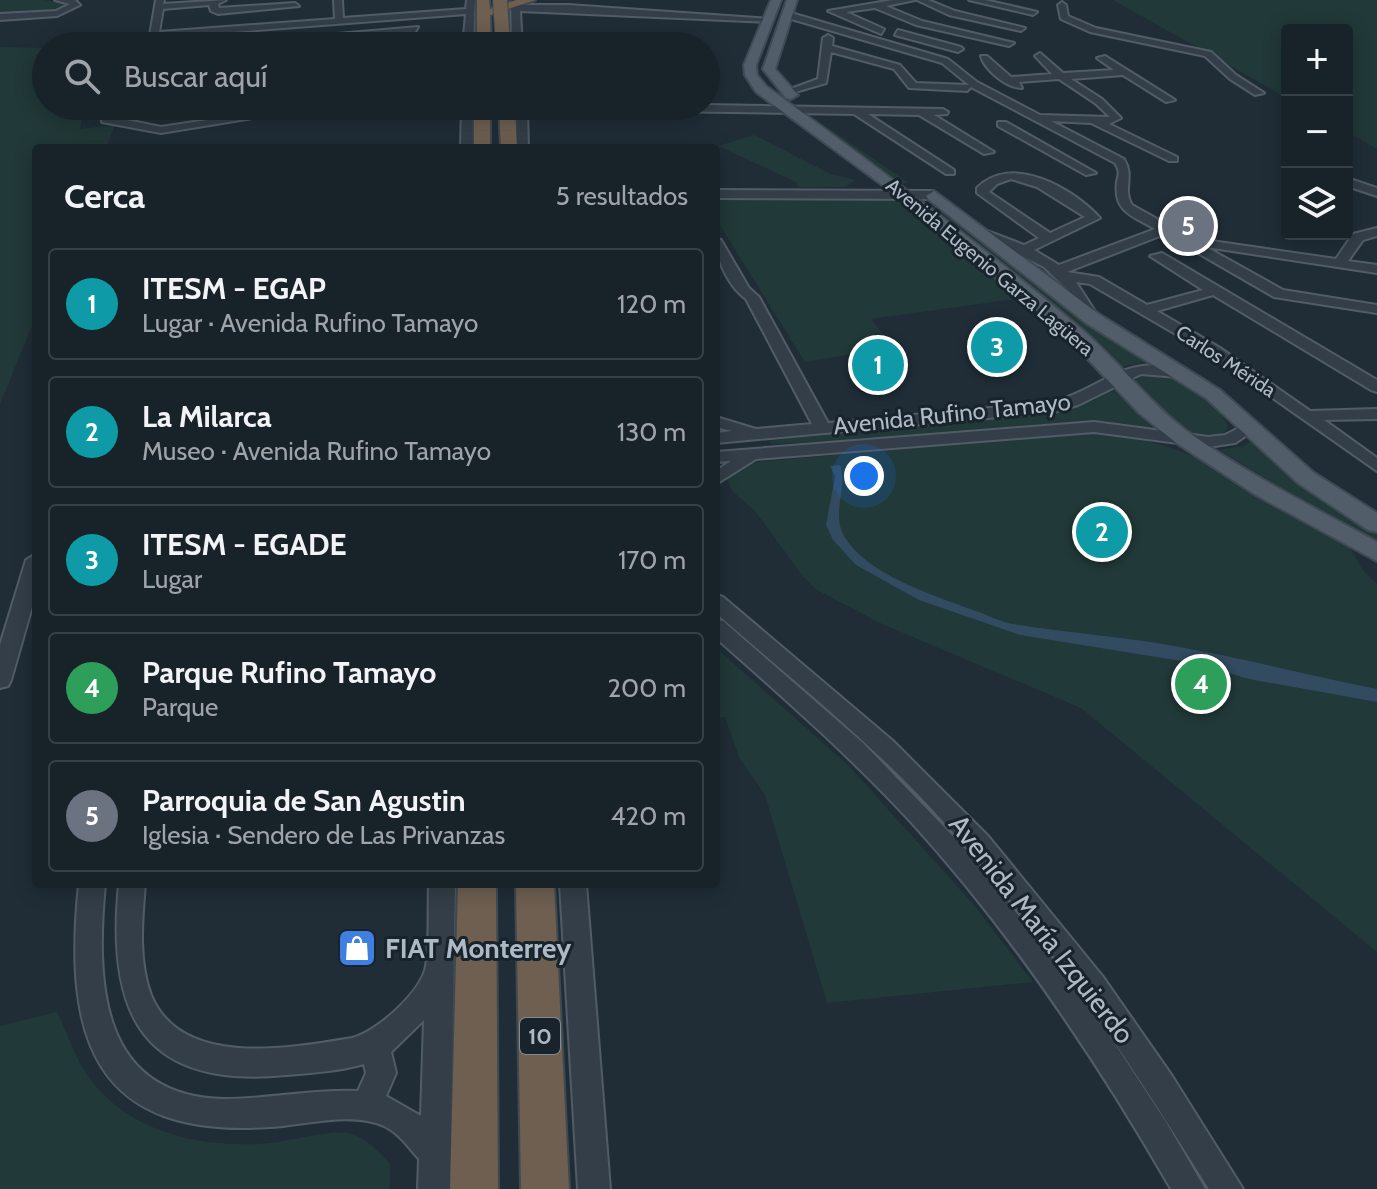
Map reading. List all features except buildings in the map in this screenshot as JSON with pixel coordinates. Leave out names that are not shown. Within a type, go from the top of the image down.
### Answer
[{"type":"highway","points":[[500,5],[529,0]]},
{"type":"highway","points":[[491,32],[500,5]]},
{"type":"highway","points":[[489,32],[500,5]]},
{"type":"highway","points":[[500,5],[505,32]]},
{"type":"highway","points":[[482,120],[482,144]]},
{"type":"highway","points":[[510,120],[514,144]]},
{"type":"highway","points":[[474,1189],[477,888]]},
{"type":"highway","name":"10","points":[[535,888],[545,1189]]},
{"type":"main road","points":[[773,54],[755,52],[772,9],[797,12],[773,54],[769,69],[793,88]]},
{"type":"main road","name":"Avenida Eugenio Garza Lagüera","points":[[755,52],[750,65],[751,75],[761,89],[906,195],[1080,338],[1141,404],[1187,440],[1377,553]]},
{"type":"main road","name":"Avenida Eugenio Garza Lagüera","points":[[793,88],[815,112],[985,234],[1093,319],[1213,394],[1316,486],[1377,524]]},
{"type":"street","points":[[0,17],[47,14],[75,7],[75,2],[59,0]]},
{"type":"street","points":[[213,4],[229,0]]},
{"type":"street","points":[[338,0],[339,21]]},
{"type":"street","points":[[466,0],[470,11],[469,32]]},
{"type":"street","points":[[540,0],[743,12]]},
{"type":"street","points":[[797,12],[911,0]]},
{"type":"street","points":[[921,0],[981,18]]},
{"type":"street","points":[[935,4],[974,0],[1033,12],[983,0]]},
{"type":"street","points":[[158,32],[163,2],[294,3],[295,32]]},
{"type":"street","points":[[550,7],[542,4],[559,2]]},
{"type":"street","points":[[1062,3],[1062,15],[1083,27],[1208,54],[1233,77],[1259,93]]},
{"type":"street","points":[[872,4],[922,22],[972,34]]},
{"type":"street","points":[[500,5],[712,16],[772,9]]},
{"type":"street","points":[[500,5],[517,27]]},
{"type":"street","points":[[500,5],[505,18],[517,27]]},
{"type":"street","points":[[624,11],[640,7]]},
{"type":"street","points":[[833,7],[884,30],[959,49],[884,30]]},
{"type":"street","points":[[712,16],[772,9]]},
{"type":"street","points":[[174,32],[339,21],[387,12],[414,15],[470,11]]},
{"type":"street","points":[[797,12],[835,33],[945,61],[965,79],[1123,164],[1123,203],[1279,294],[1377,309]]},
{"type":"street","points":[[414,15],[414,32]]},
{"type":"street","points":[[265,26],[265,32]]},
{"type":"street","points":[[514,32],[517,27]]},
{"type":"street","points":[[388,32],[415,29]]},
{"type":"street","points":[[793,88],[821,82],[827,48],[835,33]]},
{"type":"street","points":[[827,48],[897,67],[913,86],[967,88]]},
{"type":"street","points":[[1034,117],[1111,121],[1116,118],[1106,106],[1040,56]]},
{"type":"street","points":[[984,58],[1022,88]]},
{"type":"street","points":[[1102,58],[1170,100]]},
{"type":"street","points":[[1009,80],[1124,72]]},
{"type":"street","points":[[720,110],[943,112]]},
{"type":"street","points":[[858,112],[950,172]]},
{"type":"street","points":[[922,112],[988,152]]},
{"type":"street","points":[[126,120],[160,134],[234,120]]},
{"type":"street","points":[[467,120],[467,144]]},
{"type":"street","points":[[514,144],[519,120]]},
{"type":"street","points":[[1093,120],[1173,159]]},
{"type":"street","points":[[1002,124],[1090,173]]},
{"type":"street","points":[[1039,144],[1075,138]]},
{"type":"street","points":[[1025,249],[1094,218],[1022,176],[1001,177],[983,188],[987,197],[1048,238]]},
{"type":"street","points":[[1353,184],[1377,192]]},
{"type":"street","points":[[720,194],[932,195]]},
{"type":"street","points":[[1063,273],[1166,229]]},
{"type":"street","points":[[1340,263],[1358,237],[1377,232]]},
{"type":"street","points":[[985,234],[1025,249],[1063,273],[1093,319]]},
{"type":"street","points":[[1184,239],[1377,269]]},
{"type":"street","points":[[720,250],[744,291],[742,301],[759,322],[815,429]]},
{"type":"street","points":[[1157,256],[1377,387]]},
{"type":"street","name":"Carlos Mérida","points":[[1063,273],[1094,280],[1231,361],[1377,466]]},
{"type":"street","points":[[1144,310],[1214,291]]},
{"type":"street","name":"Avenida Rufino Tamayo","points":[[720,438],[1033,410],[1075,403],[1115,377],[1144,367],[1178,372]]},
{"type":"street","points":[[1033,410],[1045,429]]},
{"type":"street","points":[[1314,420],[1377,414]]},
{"type":"street","points":[[1314,420],[1377,423]]},
{"type":"street","points":[[720,423],[768,434]]},
{"type":"street","name":"Avenida Rufino Tamayo","points":[[720,457],[1045,429],[1108,427],[1187,440],[1221,441],[1251,427]]},
{"type":"street","points":[[720,476],[756,454]]},
{"type":"street","points":[[0,680],[32,573]]},
{"type":"street","name":"Avenida María Izquierdo","points":[[720,617],[873,767],[981,884],[1092,1033],[1189,1189]]},
{"type":"street","name":"Avenida María Izquierdo","points":[[720,617],[905,766],[978,842],[1026,899],[1154,1072],[1227,1189]]},
{"type":"street","points":[[92,888],[87,978],[94,1021],[105,1048],[139,1086],[183,1109],[207,1112],[366,1108],[395,1115],[435,1154]]},
{"type":"street","points":[[132,888],[129,951],[137,995],[162,1034],[179,1047],[206,1058],[239,1064],[347,1053],[375,1046],[407,1020],[439,974]]},
{"type":"street","points":[[434,1189],[442,888]]},
{"type":"street","points":[[573,888],[594,1189]]},
{"type":"street","points":[[366,1108],[381,1073],[375,1046]]},
{"type":"green space","points":[[0,0],[72,4],[54,13],[0,17]]},
{"type":"green space","points":[[1113,0],[1377,0],[1377,149],[1353,135],[1353,24],[1281,24],[1281,95]]},
{"type":"green space","points":[[0,47],[32,48],[32,120],[82,120],[80,129],[115,125],[108,144],[32,144],[32,326],[0,404]]},
{"type":"green space","points":[[807,117],[814,118],[909,183],[899,184]]},
{"type":"green space","points":[[754,135],[831,174],[855,180],[846,187],[798,187],[796,182],[720,145]]},
{"type":"green space","points":[[720,197],[896,199],[1021,298],[871,319],[893,347],[805,362],[720,225]]},
{"type":"green space","points":[[935,205],[943,207],[1085,323],[1148,361],[1115,369],[930,208]]},
{"type":"green space","points":[[1148,374],[1183,384],[1205,398],[1222,416],[1228,426],[1226,431],[1199,435],[1174,424],[1134,383],[1138,377]]},
{"type":"green space","points":[[1109,387],[1150,423],[1151,429],[1107,423],[1063,423],[848,440],[772,444],[770,441],[827,432],[1060,412],[1095,400]]},
{"type":"green space","points":[[1076,433],[1137,439],[1189,454],[1214,465],[1339,536],[1366,574],[1377,583],[1377,952],[1081,708],[882,624],[817,590],[802,575],[755,511],[732,491],[727,479],[757,462]]},
{"type":"green space","points":[[1257,441],[1307,490],[1377,534],[1377,546],[1219,450],[1243,446]]},
{"type":"green space","points":[[720,652],[849,766],[975,906],[1033,982],[827,1003],[765,795],[739,757],[725,717],[720,718]]},
{"type":"green space","points":[[57,1012],[86,1073],[103,1094],[123,1111],[147,1124],[172,1134],[226,1144],[352,1134],[369,1143],[390,1164],[390,1189],[0,1189],[0,1026]]},
{"type":"water","points":[[840,465],[839,519],[844,536],[868,562],[902,582],[1008,623],[1190,649],[1377,689],[1377,702],[1249,679],[1194,663],[1020,635],[919,600],[856,565],[833,540],[826,525],[835,477],[830,466]]},
{"type":"place","name":"Parroquia de San Agustin","points":[[1188,226]]},
{"type":"place","name":"ITESM - EGADE","points":[[997,347]]},
{"type":"place","name":"ITESM - EGAP","points":[[878,365]]},
{"type":"place","name":"La Milarca","points":[[1102,532]]},
{"type":"place","name":"Parque Rufino Tamayo","points":[[1201,684]]},
{"type":"place","name":"FIAT Monterrey","points":[[357,948]]}]
